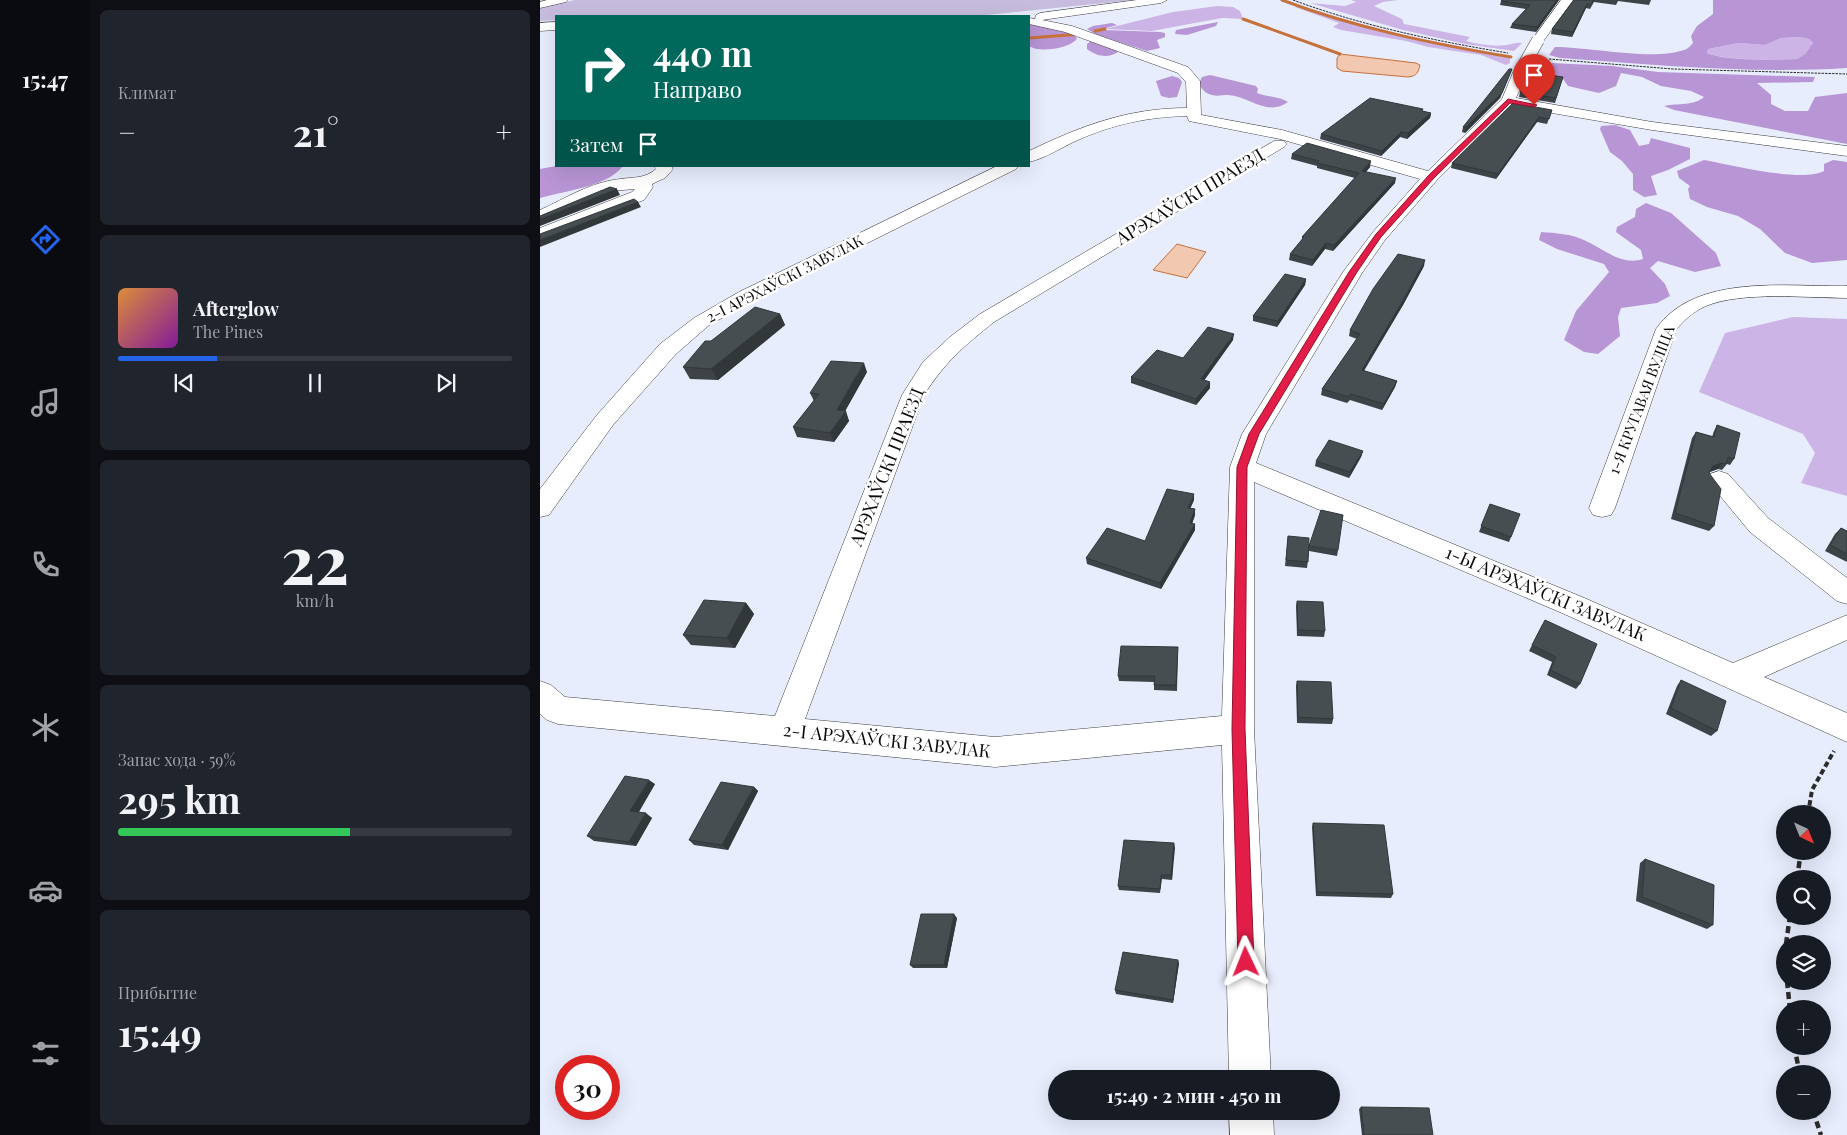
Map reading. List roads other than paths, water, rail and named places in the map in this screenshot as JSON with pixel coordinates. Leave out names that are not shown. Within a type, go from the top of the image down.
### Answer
[{"type":"street","points":[[540,5],[562,0]]},
{"type":"street","points":[[1030,19],[1161,0]]},
{"type":"street","points":[[1250,1070],[1238,729],[1242,467],[1254,434],[1353,272],[1379,236],[1431,177],[1508,101],[1524,60],[1567,0]]},
{"type":"street","points":[[1030,19],[1068,29],[1183,70],[1193,81],[1194,118],[1282,135],[1431,177]]},
{"type":"street","points":[[540,27],[555,26]]},
{"type":"street","points":[[1508,101],[1652,126],[1847,151]]},
{"type":"street","points":[[1030,157],[1084,131],[1114,121],[1146,114],[1195,112]]},
{"type":"street","name":"АРЭХАЎСКІ ПРАЕЗД","points":[[785,731],[913,395],[931,367],[957,341],[987,318],[1279,144]]},
{"type":"street","points":[[639,184],[659,175],[665,169],[663,167]]},
{"type":"street","name":"2-І АРЭХАЎСКІ ЗАВУЛАК","points":[[540,508],[605,420],[668,349],[701,322],[746,296],[1008,167]]},
{"type":"street","points":[[540,216],[561,208],[598,189],[620,171],[626,169]]},
{"type":"street","points":[[540,200],[626,182],[645,187],[638,196],[540,234]]},
{"type":"street","name":"1-Я КРУГАВАЯ ВУЛІЦА","points":[[1602,508],[1666,329],[1674,318],[1705,300],[1745,294],[1847,292]]},
{"type":"street","name":"1-Ы АРЭХАЎСКІ ЗАВУЛАК","points":[[1242,467],[1563,601],[1734,676],[1843,736]]},
{"type":"street","points":[[1719,480],[1759,525],[1847,593]]},
{"type":"street","points":[[1734,676],[1847,627]]},
{"type":"street","name":"2-І АРЭХАЎСКІ ЗАВУЛАК","points":[[540,694],[558,710],[995,752],[1238,729]]},
{"type":"street","points":[[1251,1120],[1252,1135]]},
{"type":"waterway","points":[[1282,0],[1366,27],[1453,47],[1511,57]]},
{"type":"waterway","points":[[1243,19],[1340,54]]},
{"type":"waterway","points":[[1095,31],[1105,29]]},
{"type":"waterway","points":[[1030,38],[1082,34]]}]
